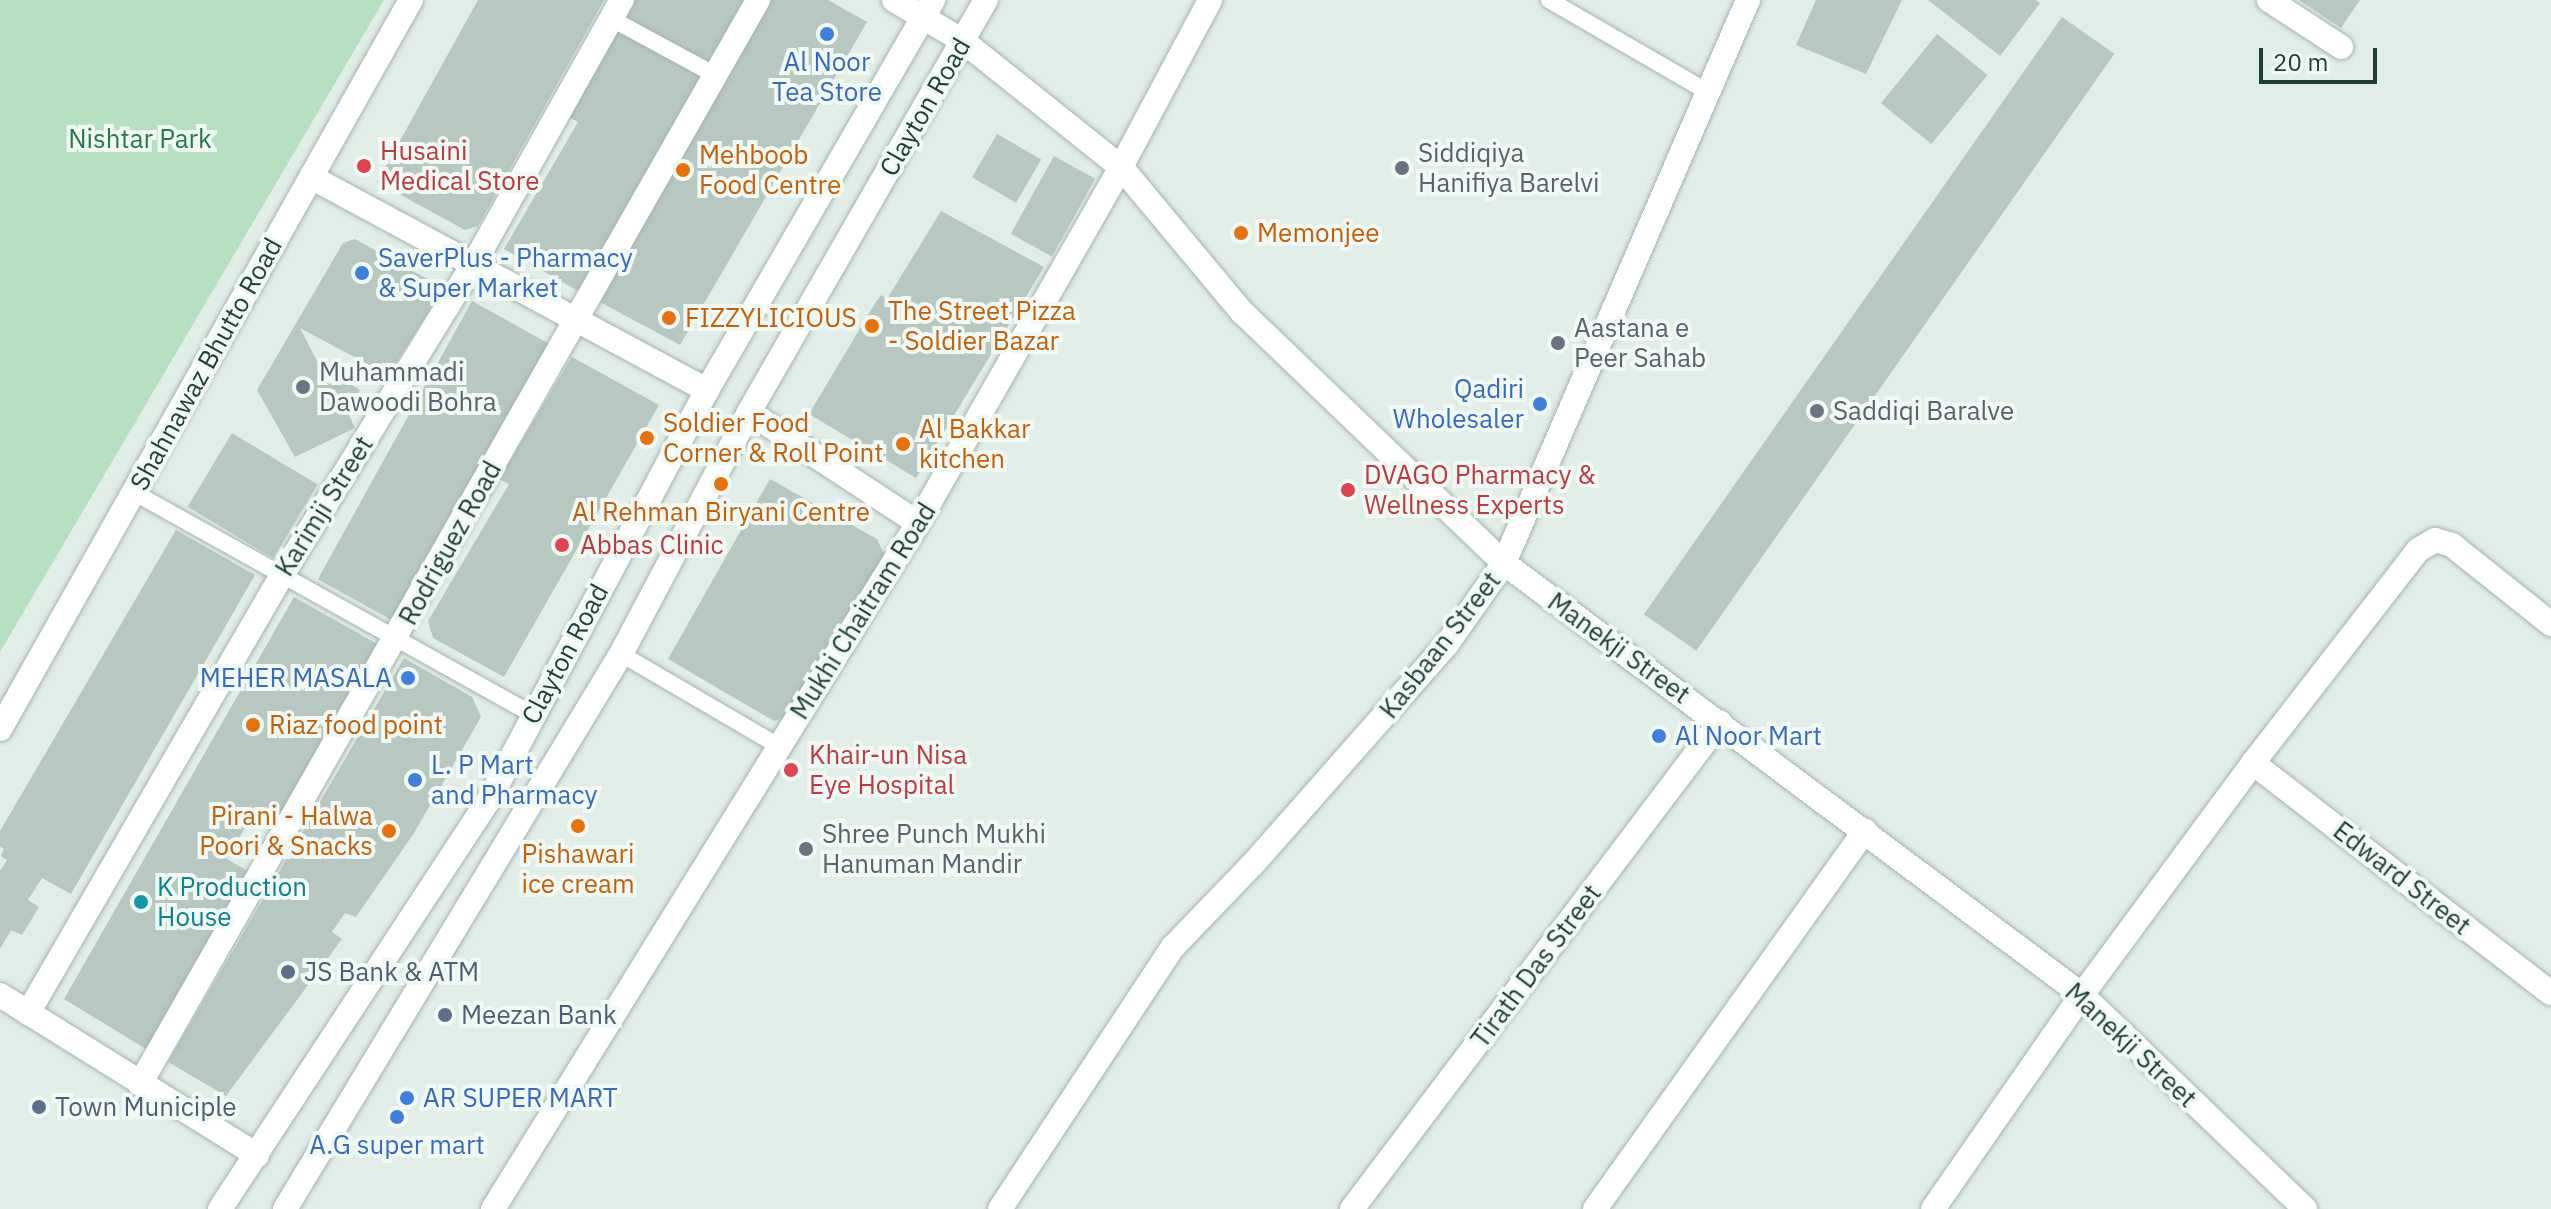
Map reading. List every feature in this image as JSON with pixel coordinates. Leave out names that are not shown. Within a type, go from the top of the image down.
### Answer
[{"type":"street","name":"Shahnawaz Bhutto Road","points":[[0,729],[411,0]]},
{"type":"street","name":"Rodriguez Road","points":[[140,1084],[758,0]]},
{"type":"street","name":"Manekji Street","points":[[894,0],[928,8],[963,41],[1121,167],[1242,312],[1504,563],[2082,995],[2305,1209]]},
{"type":"street","name":"Clayton Road","points":[[285,1209],[621,654],[749,412],[986,0]]},
{"type":"street","name":"Mukhi Chaitram Road","points":[[493,1209],[918,523],[1121,167],[1210,0]]},
{"type":"street","name":"Kasbaan Street","points":[[1000,1209],[1173,947],[1253,864],[1447,644],[1504,563],[1748,0]]},
{"type":"street","points":[[2269,0],[2341,47]]},
{"type":"street","name":"Clayton Road","points":[[220,1209],[489,800],[532,714],[707,390],[928,8]]},
{"type":"street","name":"Karimji Street","points":[[28,1013],[282,575],[473,265],[617,9]]},
{"type":"street","points":[[311,177],[575,322],[707,390]]},
{"type":"street","points":[[749,412],[918,523]]},
{"type":"street","points":[[1933,1209],[2082,995],[2253,763],[2418,550],[2435,540],[2452,545],[2551,624]]},
{"type":"street","name":"Tirath Das Street","points":[[1352,1209],[1720,722]]},
{"type":"street","name":"Edward Street","points":[[2253,763],[2551,993]]},
{"type":"street","points":[[1595,1209],[1865,831]]},
{"type":"street","points":[[0,995],[257,1155]]},
{"type":"lane","points":[[1549,0],[1708,92]]},
{"type":"lane","points":[[617,9],[715,75]]},
{"type":"lane","points":[[133,492],[532,714]]},
{"type":"lane","points":[[621,654],[780,747]]},
{"type":"green space","name":"Nishtar Park","points":[[0,0],[384,0],[0,652]]},
{"type":"building","points":[[478,0],[604,0],[478,226],[465,230],[377,182]]},
{"type":"building","points":[[634,0],[744,0],[707,65],[624,18]]},
{"type":"building","points":[[770,0],[828,0],[867,22],[680,345],[598,301]]},
{"type":"building","points":[[1816,0],[1902,0],[1866,74],[1796,45]]},
{"type":"building","points":[[1928,0],[2036,0],[2040,3],[2000,56]]},
{"type":"building","points":[[2299,0],[2360,0],[2341,28]]},
{"type":"building","points":[[2062,17],[2114,54],[1696,651],[1644,614]]},
{"type":"building","points":[[617,29],[701,75],[578,291],[504,249],[578,122],[567,116]]},
{"type":"building","points":[[1937,34],[1988,75],[1932,144],[1881,103]]},
{"type":"building","points":[[997,134],[1041,159],[1016,203],[972,177]]},
{"type":"building","points":[[1054,156],[1095,179],[1052,257],[1011,234]]},
{"type":"building","points":[[941,211],[1044,267],[916,478],[809,414],[874,305],[881,295],[887,299]]},
{"type":"building","points":[[355,239],[431,281],[439,296],[388,375],[300,328],[318,363],[360,390],[347,411],[355,428],[295,457],[257,390],[343,243]]},
{"type":"building","points":[[472,301],[549,344],[395,622],[318,579]]},
{"type":"building","points":[[572,357],[659,405],[504,677],[433,638],[428,621],[509,484],[499,479]]},
{"type":"building","points":[[232,433],[318,485],[273,558],[188,507]]},
{"type":"building","points":[[770,479],[877,539],[885,556],[788,716],[774,721],[668,659]]},
{"type":"building","points":[[176,530],[255,575],[71,894],[42,878],[28,900],[39,907],[22,935],[11,930],[0,949],[0,871],[7,860],[1,856],[4,849],[0,846],[0,831]]},
{"type":"building","points":[[294,597],[379,645],[276,824],[254,812],[227,859],[248,871],[146,1049],[64,999]]},
{"type":"building","points":[[404,658],[472,697],[481,717],[414,833],[356,917],[345,913],[332,932],[342,939],[226,1096],[168,1062]]},
{"type":"place","name":"Al Noor Tea Store","points":[[827,34]]},
{"type":"place","name":"Husaini Medical Store","points":[[364,166]]},
{"type":"place","name":"Siddiqiya Hanifiya Barelvi","points":[[1402,168]]},
{"type":"place","name":"Mehboob Food Centre","points":[[683,170]]},
{"type":"place","name":"Memonjee","points":[[1241,233]]},
{"type":"place","name":"SaverPlus - Pharmacy & Super Market","points":[[362,273]]},
{"type":"place","name":"FIZZYLICIOUS","points":[[669,318]]},
{"type":"place","name":"The Street Pizza - Soldier Bazar","points":[[872,326]]},
{"type":"place","name":"Aastana e Peer Sahab","points":[[1558,343]]},
{"type":"place","name":"Muhammadi Dawoodi Bohra","points":[[303,387]]},
{"type":"place","name":"Qadiri Wholesaler","points":[[1540,404]]},
{"type":"place","name":"Saddiqi Baralve","points":[[1817,411]]},
{"type":"place","name":"Soldier Food Corner & Roll Point","points":[[647,438]]},
{"type":"place","name":"Al Bakkar kitchen","points":[[903,444]]},
{"type":"place","name":"Al Rehman Biryani Centre","points":[[721,484]]},
{"type":"place","name":"DVAGO Pharmacy & Wellness Experts","points":[[1348,490]]},
{"type":"place","name":"Abbas Clinic","points":[[562,545]]},
{"type":"place","name":"MEHER MASALA","points":[[408,678]]},
{"type":"place","name":"Riaz food point","points":[[253,725]]},
{"type":"place","name":"Al Noor Mart","points":[[1659,736]]},
{"type":"place","name":"Khair-un Nisa Eye Hospital","points":[[791,770]]},
{"type":"place","name":"L. P Mart and Pharmacy","points":[[415,780]]},
{"type":"place","name":"Pishawari ice cream","points":[[578,826]]},
{"type":"place","name":"Pirani - Halwa Poori & Snacks","points":[[389,831]]},
{"type":"place","name":"Shree Punch Mukhi Hanuman Mandir","points":[[806,849]]},
{"type":"place","name":"K Production House","points":[[141,902]]},
{"type":"place","name":"JS Bank & ATM","points":[[288,972]]},
{"type":"place","name":"Meezan Bank","points":[[445,1015]]},
{"type":"place","name":"AR SUPER MART","points":[[407,1098]]},
{"type":"place","name":"Town Municiple","points":[[39,1107]]},
{"type":"place","name":"A.G super mart","points":[[397,1117]]}]
